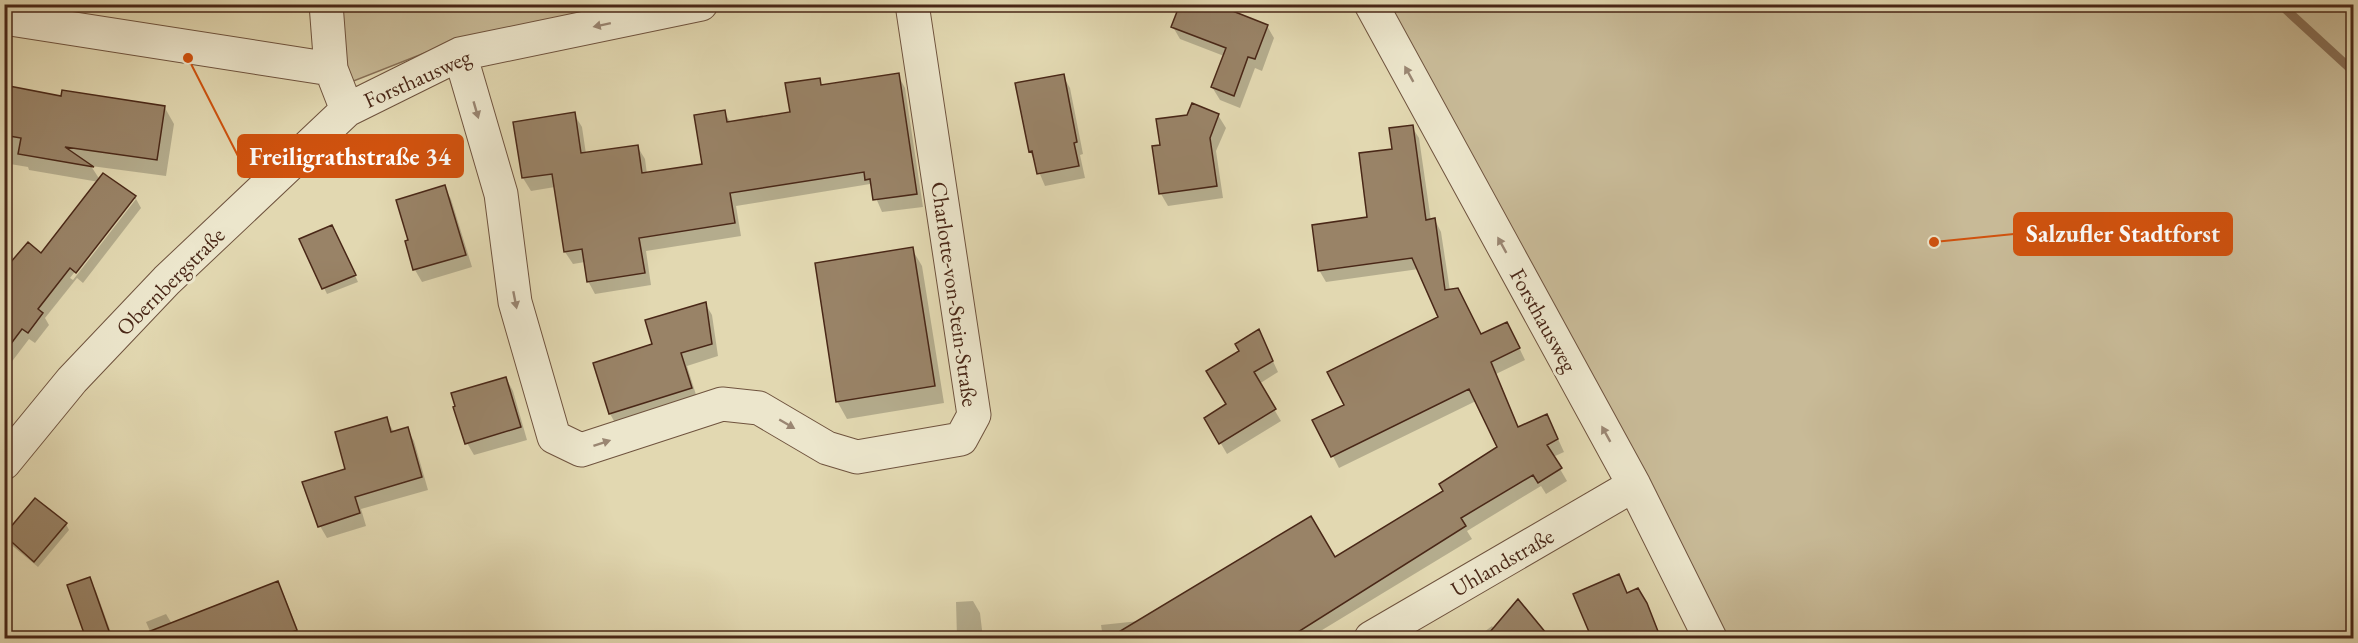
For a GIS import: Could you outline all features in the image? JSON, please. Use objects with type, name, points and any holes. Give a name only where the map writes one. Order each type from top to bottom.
[{"type":"street","points":[[326,4],[331,69],[347,110]]},
{"type":"street","name":"Forsthausweg","points":[[347,110],[460,54],[701,4]]},
{"type":"street","name":"Charlotte-von-Stein-Straße","points":[[460,54],[501,194],[515,302],[554,437],[581,450],[722,404],[759,408],[828,448],[857,457],[961,439],[975,415],[912,4]]},
{"type":"street","name":"Forsthausweg","points":[[1371,4],[1634,485],[1710,639]]},
{"type":"street","points":[[4,18],[331,69]]},
{"type":"street","name":"Obernbergstraße","points":[[4,463],[72,380],[167,280],[347,110]]},
{"type":"street","name":"Uhlandstraße","points":[[1371,639],[1634,485]]},
{"type":"shaded area","points":[[339,5],[624,5],[450,43],[346,84]]},
{"type":"shaded area","points":[[1383,5],[2353,5],[2353,638],[1725,638]]},
{"type":"building","points":[[1180,4],[1215,4],[1268,25],[1255,59],[1248,57],[1234,96],[1211,87],[1226,48],[1171,27]]},
{"type":"building","points":[[899,73],[917,194],[873,200],[870,179],[865,180],[864,172],[730,193],[735,223],[639,238],[645,273],[587,282],[582,249],[564,252],[552,174],[522,178],[513,122],[575,112],[581,153],[638,145],[642,173],[702,164],[694,115],[725,110],[727,122],[790,112],[785,83],[820,78],[821,85]]},
{"type":"building","points":[[1064,74],[1077,142],[1074,143],[1079,166],[1037,174],[1032,151],[1029,152],[1015,83]]},
{"type":"building","points":[[4,85],[61,96],[62,90],[165,106],[157,160],[65,147],[94,167],[18,154],[21,138],[4,135]]},
{"type":"building","points":[[1192,103],[1219,114],[1210,138],[1217,186],[1159,194],[1152,146],[1160,145],[1156,119],[1187,115]]},
{"type":"building","points":[[1413,125],[1426,220],[1435,218],[1445,290],[1458,288],[1481,334],[1507,322],[1520,348],[1491,362],[1518,427],[1547,414],[1558,439],[1547,445],[1562,468],[1538,483],[1533,475],[1461,518],[1466,526],[1287,639],[1107,639],[1311,516],[1335,557],[1443,491],[1439,484],[1497,447],[1469,389],[1331,457],[1312,420],[1344,405],[1327,372],[1438,317],[1412,258],[1318,271],[1312,225],[1367,217],[1359,153],[1392,149],[1389,128]]},
{"type":"building","points":[[103,173],[136,196],[76,273],[70,268],[38,309],[43,313],[28,333],[22,329],[4,353],[4,270],[28,242],[41,253]]},
{"type":"building","points":[[445,185],[466,255],[413,270],[405,241],[408,240],[396,200]]},
{"type":"building","points":[[332,225],[356,275],[322,289],[299,239]]},
{"type":"building","points":[[913,247],[935,386],[836,402],[815,263]]},
{"type":"building","points":[[706,302],[712,344],[681,353],[692,388],[609,414],[593,363],[652,344],[645,320]]},
{"type":"building","points":[[1259,329],[1273,361],[1254,372],[1276,409],[1219,444],[1204,418],[1226,404],[1206,371],[1239,351],[1235,344]]},
{"type":"building","points":[[506,377],[521,427],[465,444],[451,393]]},
{"type":"building","points":[[387,417],[391,432],[408,427],[422,477],[355,497],[360,513],[318,527],[302,482],[345,469],[335,432]]},
{"type":"building","points":[[35,498],[67,523],[34,562],[4,535]]},
{"type":"building","points":[[1619,574],[1627,593],[1638,588],[1647,603],[1661,639],[1592,639],[1573,594]]},
{"type":"building","points":[[90,577],[109,631],[86,639],[67,585]]},
{"type":"building","points":[[278,581],[297,630],[275,639],[135,639],[135,637]]},
{"type":"building","points":[[1518,599],[1551,639],[1484,639]]},
{"type":"waterway","points":[[2280,4],[2354,72]]},
{"type":"place","name":"Freiligrathstraße 34","points":[[188,58]]},
{"type":"place","name":"Salzufler Stadtforst","points":[[1934,242]]}]
